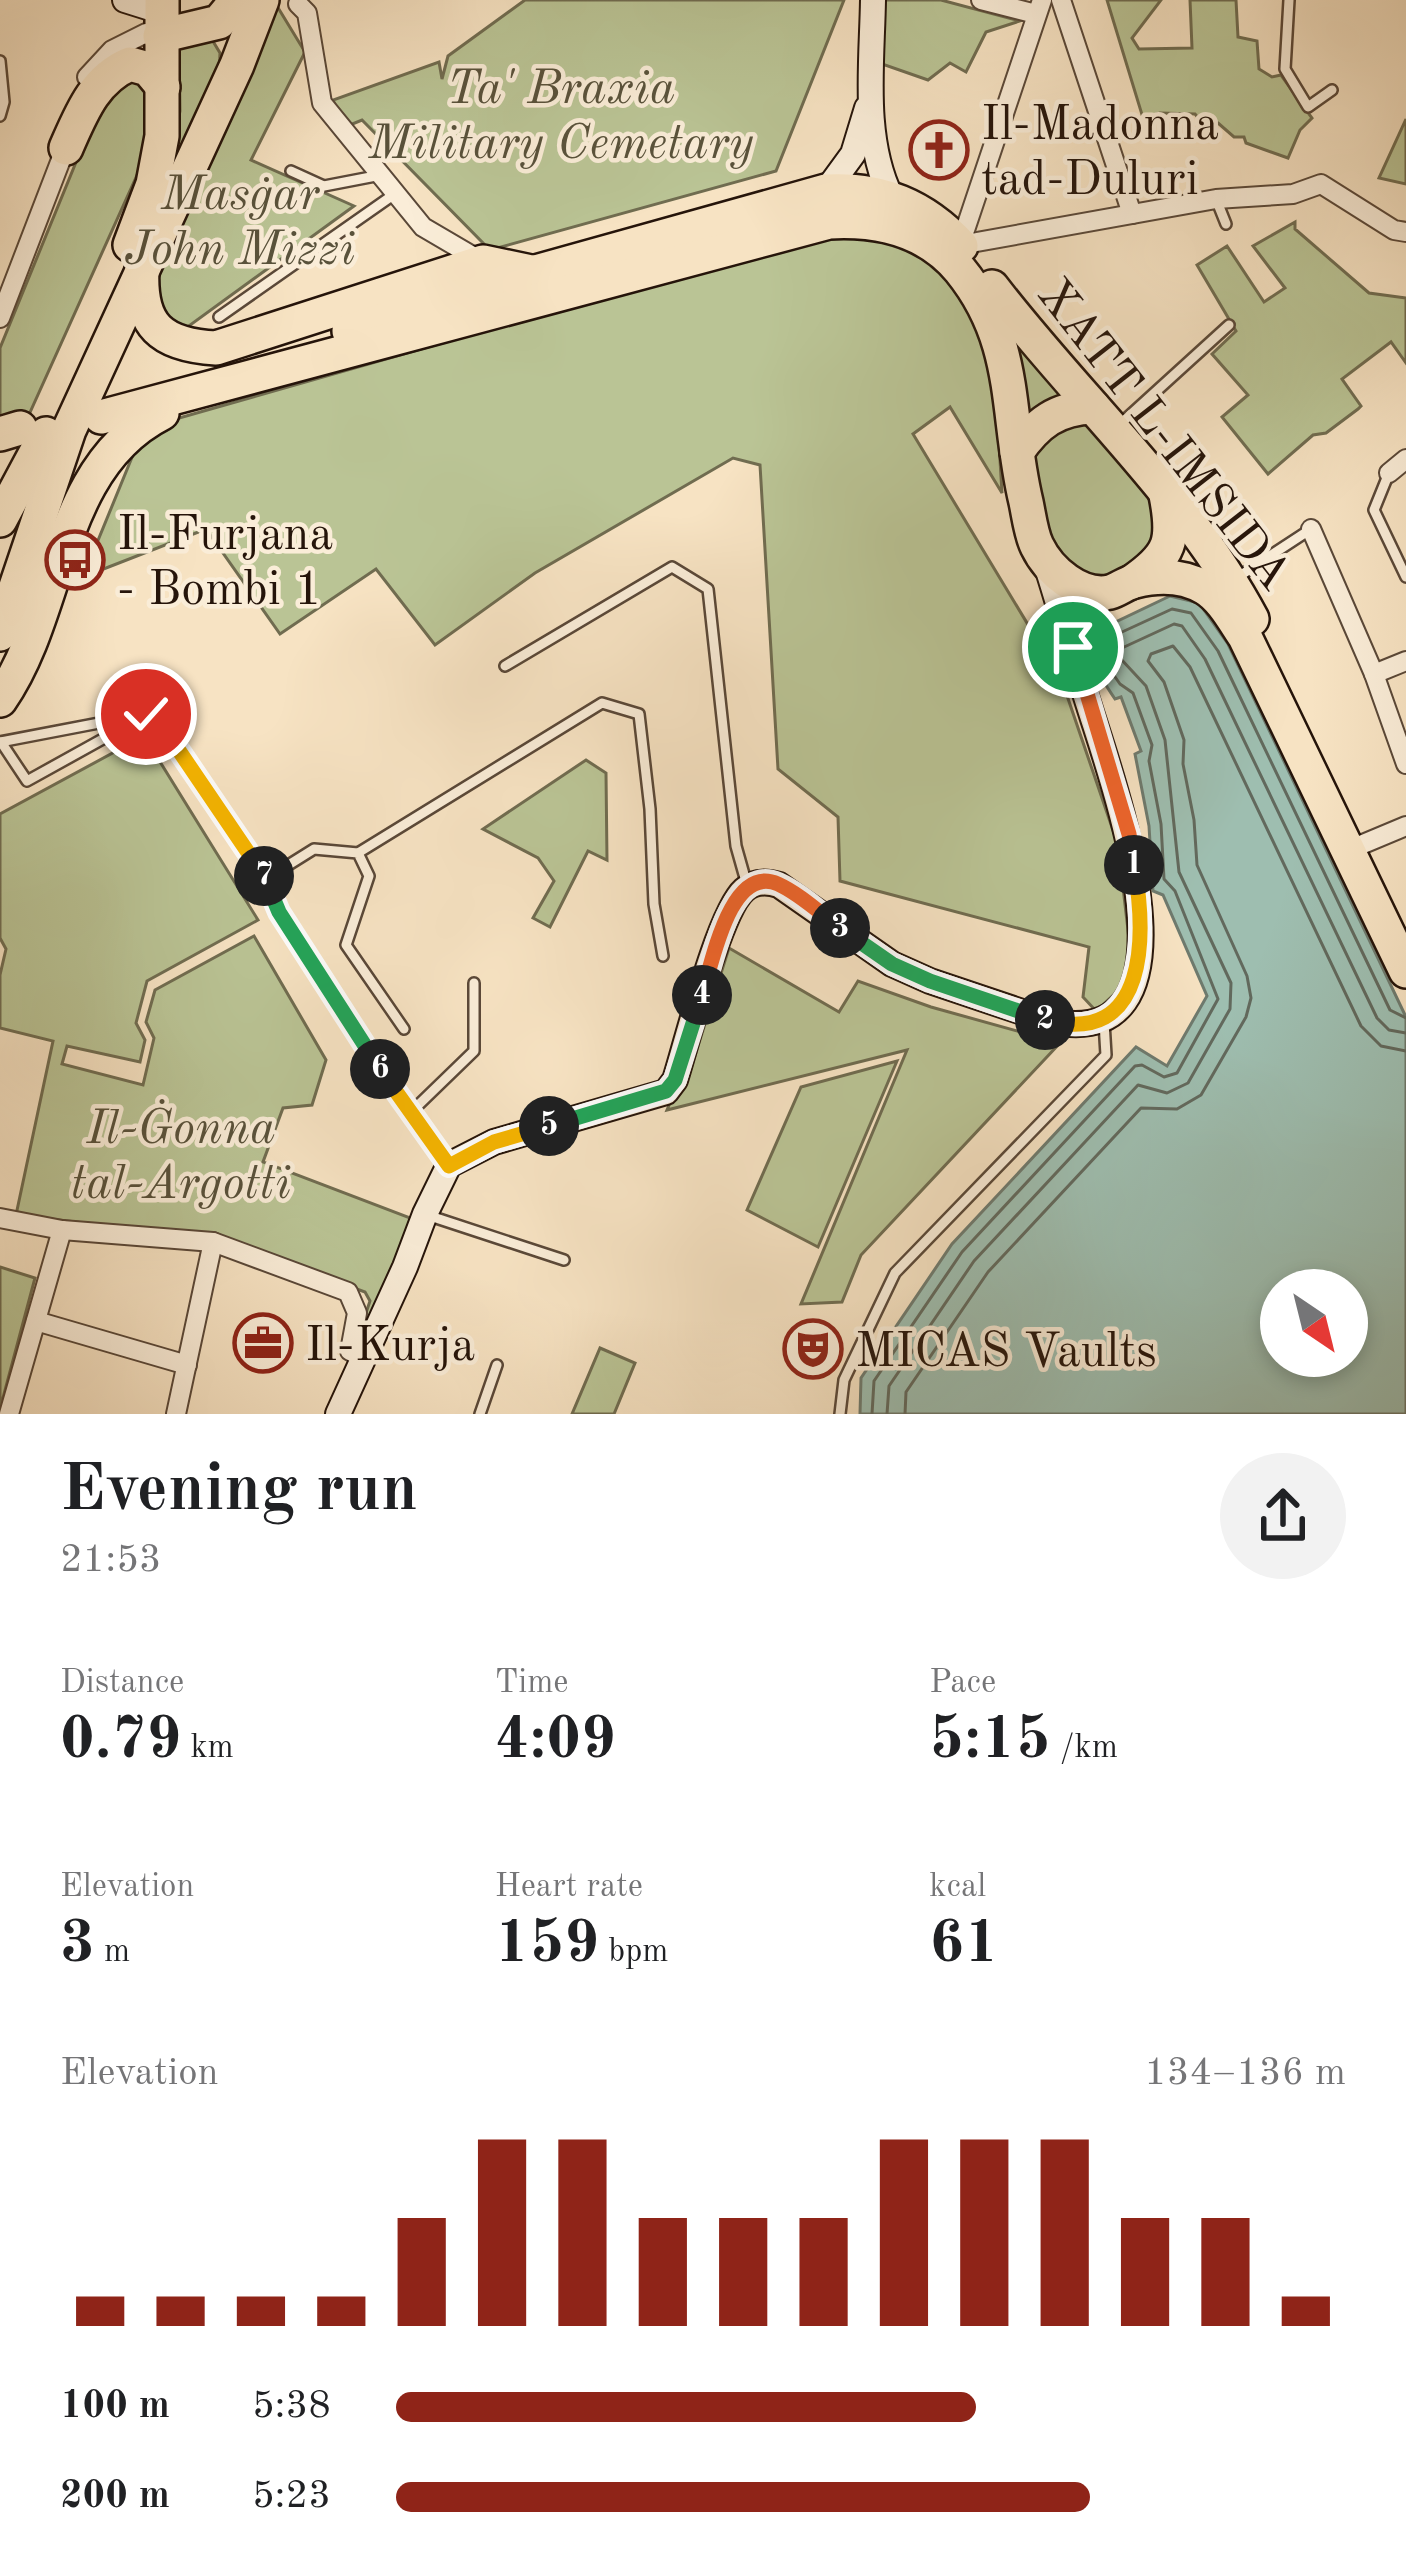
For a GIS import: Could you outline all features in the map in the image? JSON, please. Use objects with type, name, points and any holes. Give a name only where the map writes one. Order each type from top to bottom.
[{"type":"highway","points":[[0,520],[24,446],[153,184],[162,136],[171,13],[219,22],[235,0]]},
{"type":"highway","points":[[0,542],[24,446],[142,266],[237,65],[262,0]]},
{"type":"highway","points":[[66,148],[87,100],[113,71],[130,64],[148,69],[163,87]]},
{"type":"highway","name":"XATT L-IMSIDA","points":[[837,201],[891,197],[913,206],[960,244],[1165,494],[1232,581],[1406,923]]},
{"type":"highway","points":[[300,367],[104,411],[532,273],[837,201]]},
{"type":"highway","points":[[0,700],[20,668],[80,505],[118,442],[136,426],[162,412],[300,367],[837,201]]},
{"type":"highway","name":"XATT L-IMSIDA","points":[[837,201],[941,247],[982,298],[1004,351],[1036,546],[1065,581],[1082,589],[1120,587],[1170,575],[1207,588],[1228,610],[1406,971]]},
{"type":"highway","points":[[142,266],[140,297],[155,328],[181,346],[216,348],[483,262],[532,273]]},
{"type":"highway","points":[[1017,452],[1047,419],[1066,408],[1103,419]]},
{"type":"highway","points":[[0,581],[24,446]]},
{"type":"highway","points":[[0,634],[24,446]]},
{"type":"highway","points":[[20,668],[24,446]]},
{"type":"highway","points":[[1120,587],[1156,565],[1168,547],[1172,528],[1165,494]]},
{"type":"street","points":[[125,0],[171,13]]},
{"type":"street","points":[[873,0],[871,94],[880,173],[891,197]]},
{"type":"street","points":[[981,0],[1039,7],[960,244],[1216,199],[1293,194],[1321,184],[1394,230],[1406,232]]},
{"type":"street","points":[[1061,0],[1132,214]]},
{"type":"street","points":[[295,2],[307,13],[322,103],[423,226],[483,262]]},
{"type":"street","points":[[0,319],[66,148],[87,77],[112,50],[146,33],[171,13]]},
{"type":"street","points":[[837,201],[871,94]]},
{"type":"street","points":[[1389,473],[1406,459]]},
{"type":"street","points":[[1311,530],[1374,674],[1406,764]]},
{"type":"street","points":[[338,1414],[449,1166],[494,1142],[666,1091],[675,1080],[729,912],[747,886],[765,881],[779,885],[892,964],[930,981],[1069,1025],[1104,1016],[1124,1002],[1133,987],[1140,953],[1141,904],[1129,834],[1044,556]]},
{"type":"street","points":[[1073,647],[1081,622],[1120,587]]},
{"type":"street","points":[[1374,674],[1406,661]]},
{"type":"street","points":[[1364,844],[1406,826]]},
{"type":"street","points":[[0,1218],[62,1230],[213,1242],[348,1292],[357,1313],[350,1352],[364,1358]]},
{"type":"street","points":[[9,1414],[62,1230]]},
{"type":"street","points":[[182,1412],[213,1242]]},
{"type":"street","points":[[35,1321],[187,1365]]},
{"type":"lane","points":[[1289,0],[1285,69],[1308,107],[1331,90]]},
{"type":"lane","points":[[0,62],[4,103],[0,116]]},
{"type":"lane","points":[[291,172],[324,186],[381,175]]},
{"type":"lane","points":[[219,317],[396,194]]},
{"type":"lane","points":[[1216,199],[1226,224]]},
{"type":"lane","points":[[1103,419],[1229,325]]},
{"type":"lane","points":[[1389,473],[1374,510],[1406,577]]},
{"type":"lane","points":[[1232,581],[1311,530]]},
{"type":"lane","points":[[506,666],[672,567],[707,589],[736,846],[747,886]]},
{"type":"lane","points":[[266,879],[314,849],[358,854],[602,703],[640,714],[654,904],[663,956]]},
{"type":"lane","points":[[146,714],[27,781],[0,742],[146,714]]},
{"type":"lane","points":[[146,714],[165,730],[266,879],[279,912],[409,1114],[449,1166]]},
{"type":"lane","points":[[358,854],[369,876],[346,945],[404,1028]]},
{"type":"lane","points":[[409,1114],[474,1051],[474,983]]},
{"type":"lane","points":[[840,1414],[844,1381],[895,1273],[1106,1055],[1104,1016]]},
{"type":"lane","points":[[424,1214],[564,1260]]},
{"type":"lane","points":[[480,1414],[497,1365]]},
{"type":"green space","name":"Ta' Braxia Military Cemetary","points":[[525,0],[844,0],[776,171],[490,250],[362,120],[345,127],[333,100],[439,62],[442,79],[448,56]]},
{"type":"green space","points":[[885,0],[941,0],[1020,21],[986,32],[966,72],[950,63],[928,80],[882,64]]},
{"type":"green space","points":[[1107,0],[1161,0],[1132,38],[1139,49],[1192,48],[1190,0],[1236,0],[1238,37],[1257,41],[1259,69],[1272,77],[1281,75],[1312,118],[1300,130],[1288,158],[1246,143],[1244,137],[1234,137],[1218,123],[1200,120],[1195,114],[1160,113],[1143,118]]},
{"type":"green space","name":"Masġar John Mizzi","points":[[277,6],[305,52],[251,160],[354,206],[182,331],[156,314],[145,281]]},
{"type":"green space","points":[[211,38],[220,53],[219,75],[159,210],[180,111],[179,42]]},
{"type":"green space","points":[[124,76],[147,83],[147,153],[27,419],[0,426],[0,348],[99,106]]},
{"type":"green space","points":[[1406,119],[1406,184],[1379,178]]},
{"type":"green space","points":[[1295,222],[1295,229],[1369,293],[1406,298],[1406,363],[1391,342],[1342,379],[1361,406],[1326,433],[1313,435],[1268,474],[1222,417],[1248,395],[1212,354],[1236,331],[1197,265],[1227,246],[1264,302],[1285,288],[1253,246]]},
{"type":"green space","points":[[839,230],[943,256],[972,303],[995,378],[1002,493],[950,407],[913,434],[1062,681],[1118,845],[1132,964],[1122,987],[1096,1011],[1083,997],[1089,947],[840,881],[838,817],[778,769],[760,465],[733,458],[535,573],[435,645],[376,569],[280,634],[206,529],[83,577],[144,428]]},
{"type":"green space","points":[[1028,343],[1162,508],[1160,544],[1116,578],[1086,578],[1046,541],[1015,350]]},
{"type":"green space","name":"Il-Ġonna tal-Argotti","points":[[144,736],[258,920],[147,981],[136,1023],[145,1040],[140,1062],[67,1046],[62,1064],[143,1085],[154,1038],[146,1022],[155,990],[254,936],[326,1060],[312,1105],[283,1108],[263,1162],[413,1219],[366,1331],[361,1328],[370,1301],[365,1292],[222,1239],[16,1215],[53,1041],[0,1028],[0,975],[6,949],[0,938],[0,814]]},
{"type":"green space","points":[[586,760],[606,773],[607,860],[588,851],[550,927],[533,918],[554,881],[538,858],[483,829]]},
{"type":"green space","points":[[729,948],[839,1012],[858,981],[1060,1043],[861,1255],[842,1302],[801,1304],[907,1050],[667,1110],[674,1093],[687,1081]]},
{"type":"green space","points":[[897,1061],[818,1247],[747,1210],[801,1087]]},
{"type":"green space","points":[[0,1267],[35,1278],[0,1409]]},
{"type":"green space","points":[[600,1348],[635,1363],[614,1414],[572,1414]]},
{"type":"water","points":[[1170,596],[1199,603],[1228,644],[1406,1017],[1406,1414],[860,1414],[861,1378],[952,1244],[1136,1047],[1167,1066],[1207,996],[1163,895],[1153,891],[1149,826],[1135,754],[1141,751],[1121,697],[1115,699],[1095,666],[1094,639],[1099,630]]},
{"type":"place","name":"Il-Madonna tad-Duluri","points":[[939,150]]},
{"type":"place","name":"Il-Furjana - Bombi 1","points":[[75,560]]},
{"type":"place","name":"Il-Kurja","points":[[263,1343]]},
{"type":"place","name":"MICAS Vaults","points":[[813,1349]]},
{"type":"route","points":[[146,714],[165,730],[266,879],[279,912],[409,1114],[449,1166],[494,1142],[666,1091],[675,1080],[729,912],[747,886],[765,881],[779,885],[892,964],[930,981],[1069,1025],[1088,1023],[1124,1002],[1133,987],[1140,953],[1141,904],[1129,834],[1073,647]]}]
